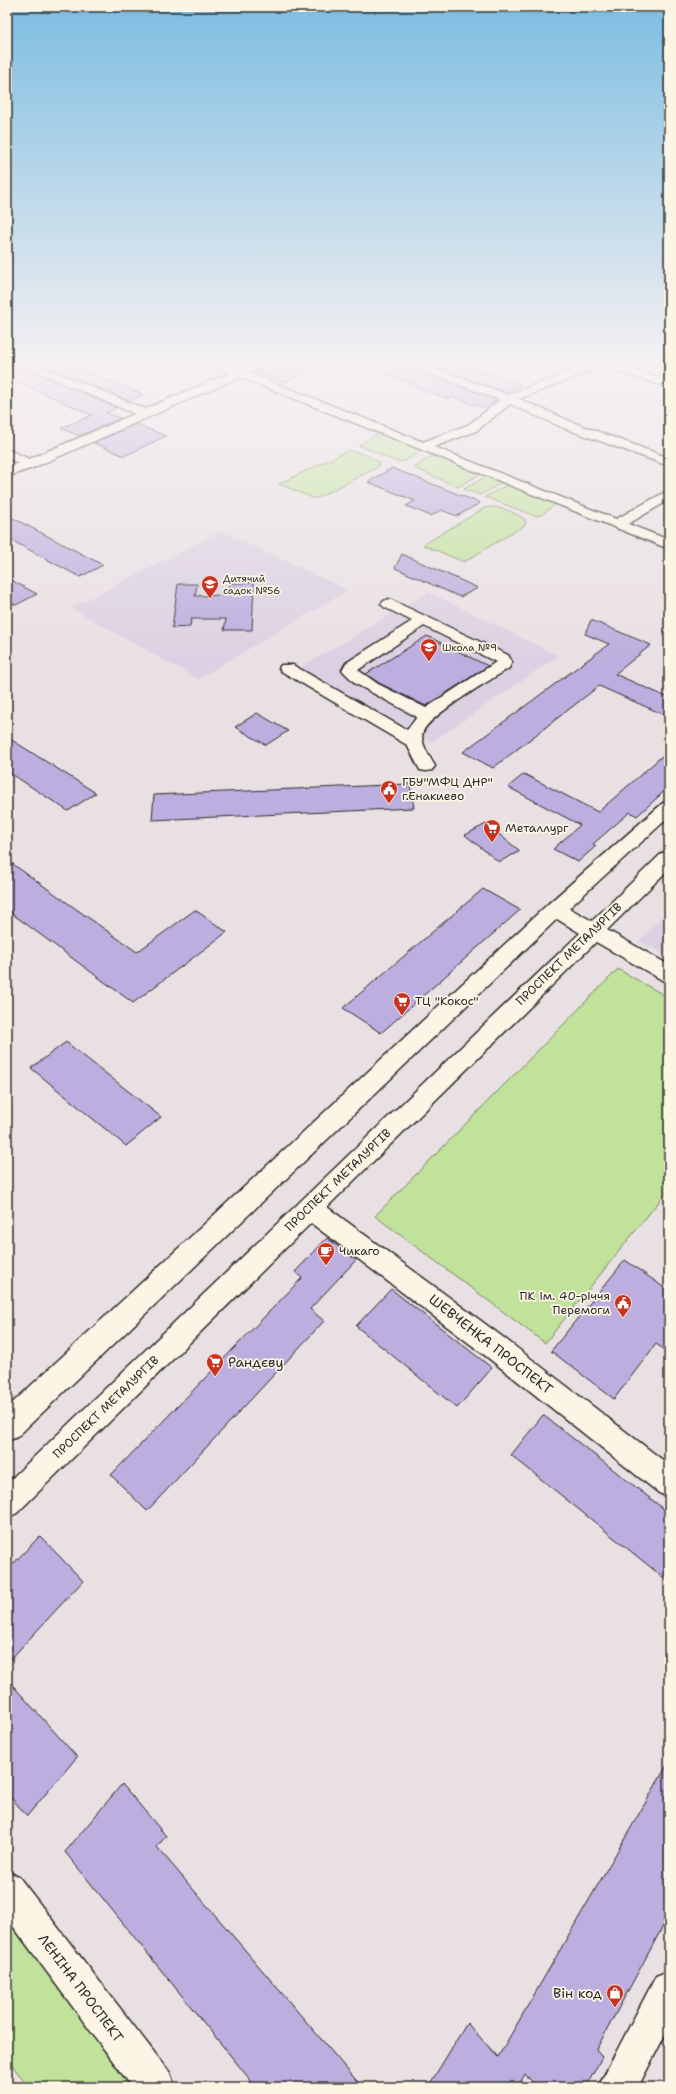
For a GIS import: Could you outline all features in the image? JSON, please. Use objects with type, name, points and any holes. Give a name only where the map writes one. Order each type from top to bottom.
[{"type":"street","points":[[25,462],[30,464]]},
{"type":"street","points":[[7,473],[35,462]]},
{"type":"street","points":[[463,462],[669,544]]},
{"type":"street","points":[[618,524],[669,494]]},
{"type":"street","points":[[389,604],[502,658],[504,662],[503,665],[427,715],[414,732],[414,742],[426,766]]},
{"type":"street","points":[[423,620],[352,666],[350,670],[353,675],[370,686],[427,715]]},
{"type":"street","points":[[287,668],[414,742]]},
{"type":"street","points":[[7,1427],[555,909],[669,806]]},
{"type":"street","name":"ПРОСПЕКТ МЕТАЛУРГІВ","points":[[7,1503],[669,858]]},
{"type":"street","points":[[555,909],[592,932],[669,975]]},
{"type":"street","name":"ШЕВЧЕНКА ПРОСПЕКТ","points":[[310,1208],[531,1375],[669,1484]]},
{"type":"street","name":"ЛЕНІНА ПРОСПЕКТ","points":[[7,1889],[156,2087]]},
{"type":"street","points":[[617,2087],[669,1989]]},
{"type":"shaded area","name":"Дитячий садок №56","points":[[221,531],[348,590],[198,679],[71,608]]},
{"type":"shaded area","name":"Школа №9","points":[[429,592],[558,656],[432,742],[299,668]]},
{"type":"shaded area","points":[[669,910],[669,957],[639,941]]},
{"type":"green space","points":[[325,462],[377,462],[379,463],[378,467],[315,499],[279,484]]},
{"type":"green space","points":[[423,462],[453,462],[482,473],[458,487],[414,468]]},
{"type":"green space","points":[[487,476],[503,482],[480,495],[464,489]]},
{"type":"green space","points":[[509,484],[556,503],[541,515],[535,516],[485,497]]},
{"type":"green space","points":[[484,508],[499,508],[514,513],[526,521],[525,525],[464,562],[423,545]]},
{"type":"green space","points":[[618,969],[669,998],[669,1189],[545,1343],[375,1216]]},
{"type":"green space","points":[[7,1912],[138,2087],[28,2087],[7,2058]]},
{"type":"building","points":[[392,468],[480,503],[457,516],[441,510],[431,516],[406,506],[415,501],[368,482]]},
{"type":"building","points":[[7,515],[103,565],[80,577],[7,538]]},
{"type":"building","points":[[402,554],[478,588],[460,597],[395,568]]},
{"type":"building","points":[[7,578],[37,594],[16,605],[7,600]]},
{"type":"building","points":[[230,583],[254,583],[252,630],[224,630],[226,619],[191,619],[190,627],[172,628],[178,584],[197,584],[195,596],[229,595]]},
{"type":"building","points":[[591,620],[651,645],[615,674],[669,698],[669,717],[599,686],[493,768],[463,752],[609,644],[585,634]]},
{"type":"building","points":[[427,636],[488,666],[426,706],[379,683],[366,674]]},
{"type":"building","points":[[257,713],[288,731],[266,745],[235,727]]},
{"type":"building","points":[[7,737],[96,793],[68,811],[7,771]]},
{"type":"building","points":[[669,750],[669,787],[637,816],[630,812],[593,844],[596,846],[578,862],[553,849],[580,825],[508,787],[524,774],[598,812]]},
{"type":"building","points":[[410,784],[414,808],[152,820],[154,795]]},
{"type":"building","name":"Металлург","points":[[486,824],[520,851],[499,862],[465,835]]},
{"type":"building","points":[[7,860],[137,952],[195,910],[227,932],[133,1003],[7,910]]},
{"type":"building","points":[[483,889],[520,910],[381,1033],[343,1008]]},
{"type":"building","points":[[66,1042],[161,1117],[126,1146],[31,1068]]},
{"type":"building","points":[[327,1238],[356,1260],[310,1309],[324,1321],[147,1511],[111,1475],[302,1278],[295,1272]]},
{"type":"building","name":"ПК ім. 40-річчя Перемоги","points":[[625,1260],[669,1291],[669,1354],[656,1344],[614,1399],[551,1351]]},
{"type":"building","points":[[391,1289],[492,1368],[457,1408],[356,1326]]},
{"type":"building","points":[[543,1415],[669,1513],[669,1582],[511,1455]]},
{"type":"building","points":[[40,1536],[83,1581],[7,1663],[7,1570]]},
{"type":"building","points":[[7,1679],[77,1757],[27,1816],[7,1793]]},
{"type":"building","points":[[669,1762],[669,1915],[596,2050],[602,2057],[586,2087],[537,2087],[525,2074],[518,2087],[428,2087],[467,2023],[498,2057]]},
{"type":"building","points":[[122,1784],[166,1836],[157,1847],[362,2087],[256,2087],[65,1852]]},
{"type":"place","name":"Дитячий садок №56","points":[[210,599]]},
{"type":"place","name":"Школа №9","points":[[429,662]]},
{"type":"place","name":"ГБУ\"МФЦ ДНР\" г.Енакиево","points":[[389,804]]},
{"type":"place","name":"Металлург","points":[[492,843]]},
{"type":"place","name":"ТЦ \"Кокос\"","points":[[402,1016]]},
{"type":"place","name":"Чикаго","points":[[326,1266]]},
{"type":"place","name":"ПК ім. 40-річчя Перемоги","points":[[623,1318]]},
{"type":"place","name":"Рандєву","points":[[215,1377]]},
{"type":"place","name":"Він код","points":[[615,2008]]}]
